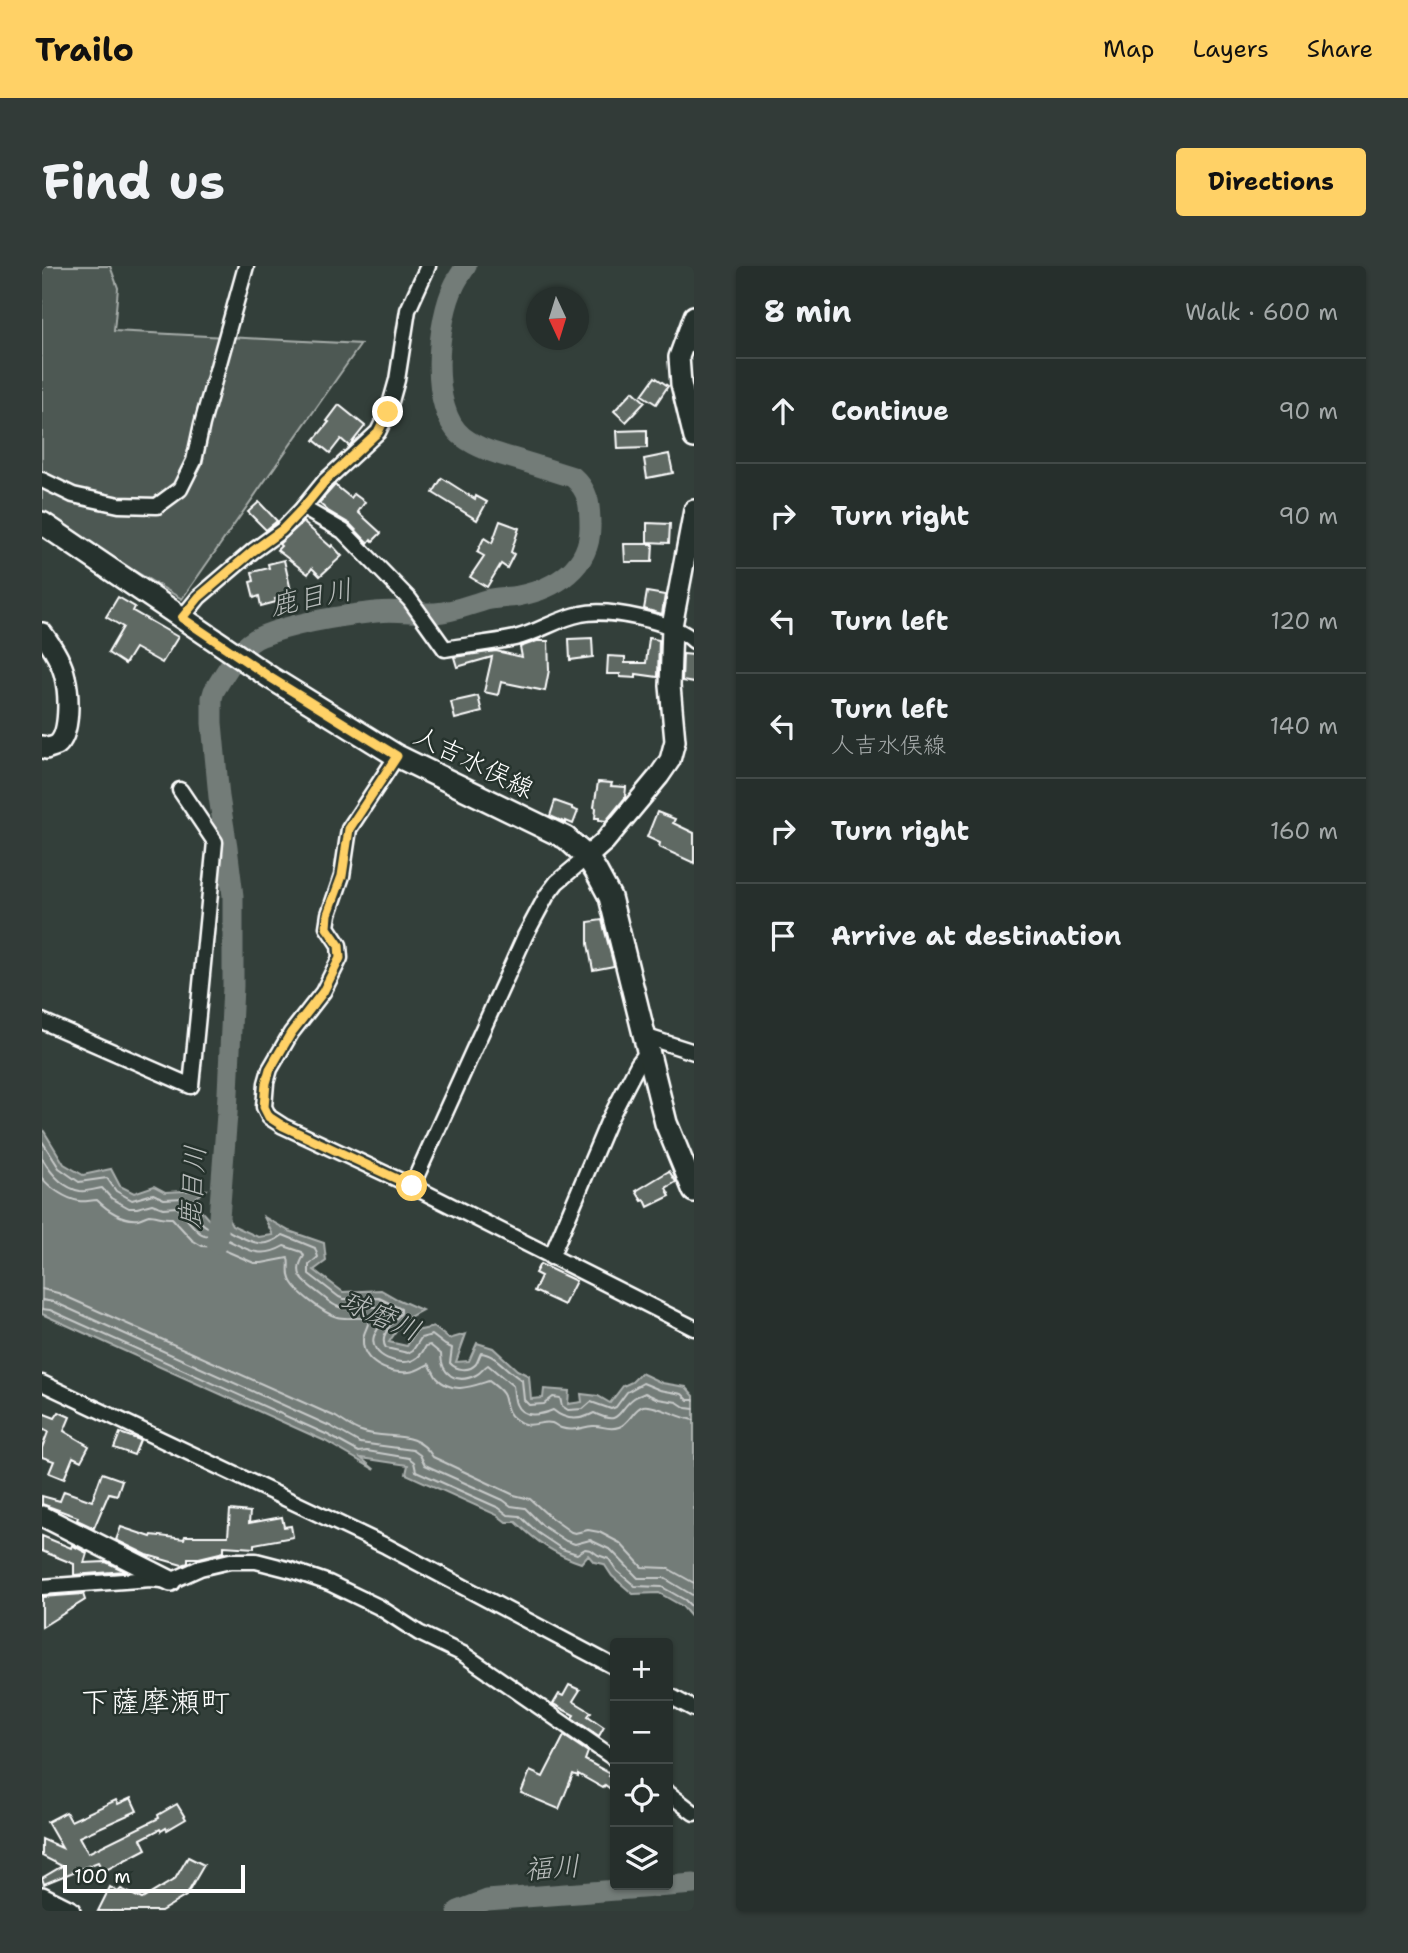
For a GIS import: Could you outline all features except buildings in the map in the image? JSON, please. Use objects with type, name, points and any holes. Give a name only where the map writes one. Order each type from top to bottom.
[{"type":"main road","name":"人吉水俣線","points":[[42,523],[271,678],[397,756],[566,838],[587,858],[610,897],[666,1123],[694,1191]]},
{"type":"street","points":[[42,480],[73,495],[119,505],[157,506],[180,489],[194,461],[246,266]]},
{"type":"street","points":[[182,618],[199,597],[282,530],[325,481],[378,432],[388,412],[397,380],[408,310],[428,266]]},
{"type":"street","points":[[694,316],[679,357],[681,384],[694,438]]},
{"type":"street","points":[[303,508],[343,531],[410,600],[445,649],[535,633],[583,613],[648,619],[672,626],[694,641]]},
{"type":"street","points":[[412,1186],[520,947],[547,895],[557,882],[605,841],[670,760],[675,741],[670,673],[672,626],[694,510]]},
{"type":"street","points":[[42,633],[65,676],[67,731],[56,746],[46,749],[42,747]]},
{"type":"street","points":[[397,756],[349,829],[342,876],[328,914],[327,928],[339,945],[340,958],[323,992],[291,1033],[270,1069],[264,1107],[269,1117],[694,1328]]},
{"type":"street","points":[[42,1021],[191,1086],[215,842],[180,790]]},
{"type":"street","points":[[551,1256],[608,1122],[646,1043],[694,1052]]},
{"type":"street","points":[[42,1383],[386,1546],[610,1664]]},
{"type":"street","points":[[42,1516],[170,1581]]},
{"type":"street","points":[[42,1587],[151,1579],[170,1581],[200,1568],[230,1561],[256,1561],[291,1570],[329,1583],[379,1607],[419,1633],[463,1654],[610,1756]]},
{"type":"street","points":[[673,1698],[694,1709]]},
{"type":"street","points":[[673,1797],[694,1813]]},
{"type":"street","points":[[42,1897],[70,1911]]},
{"type":"shaded area","points":[[42,266],[110,266],[118,288],[114,331],[361,344],[182,599],[42,516]]},
{"type":"water","name":"球磨川","points":[[42,1128],[64,1164],[83,1175],[111,1169],[120,1186],[134,1193],[154,1186],[165,1192],[206,1190],[192,1201],[210,1221],[226,1214],[232,1225],[258,1237],[273,1235],[264,1217],[289,1231],[324,1243],[326,1261],[314,1270],[343,1292],[381,1290],[422,1310],[404,1320],[389,1342],[407,1346],[416,1331],[434,1327],[449,1339],[466,1334],[456,1362],[469,1361],[477,1343],[493,1348],[517,1370],[529,1376],[531,1399],[543,1398],[544,1389],[569,1391],[568,1404],[582,1402],[581,1394],[598,1396],[610,1403],[623,1386],[641,1373],[662,1383],[686,1387],[694,1396],[694,1620],[682,1606],[659,1593],[633,1594],[612,1576],[604,1564],[594,1562],[588,1555],[581,1563],[562,1556],[516,1522],[506,1522],[497,1515],[406,1474],[408,1465],[361,1458],[375,1470],[325,1441],[42,1314]]},
{"type":"waterway","name":"鹿目川","points":[[217,1243],[233,986],[233,896],[212,723],[214,691],[240,652],[262,636],[304,623],[333,618],[383,611],[442,612],[490,599],[532,593],[568,574],[584,553],[589,540],[588,499],[573,477],[484,449],[470,442],[452,424],[444,407],[440,386],[440,341],[449,300],[466,266]]},
{"type":"waterway","name":"福川","points":[[458,1911],[487,1900],[694,1884]]},
{"type":"district","name":"下薩摩瀬町","points":[[155,1702]]},
{"type":"route","points":[[388,412],[378,432],[325,481],[282,530],[199,597],[182,618],[271,678],[397,756],[349,829],[342,876],[328,914],[327,928],[339,945],[340,958],[323,992],[291,1033],[270,1069],[264,1107],[269,1117],[283,1126],[412,1186]]}]
